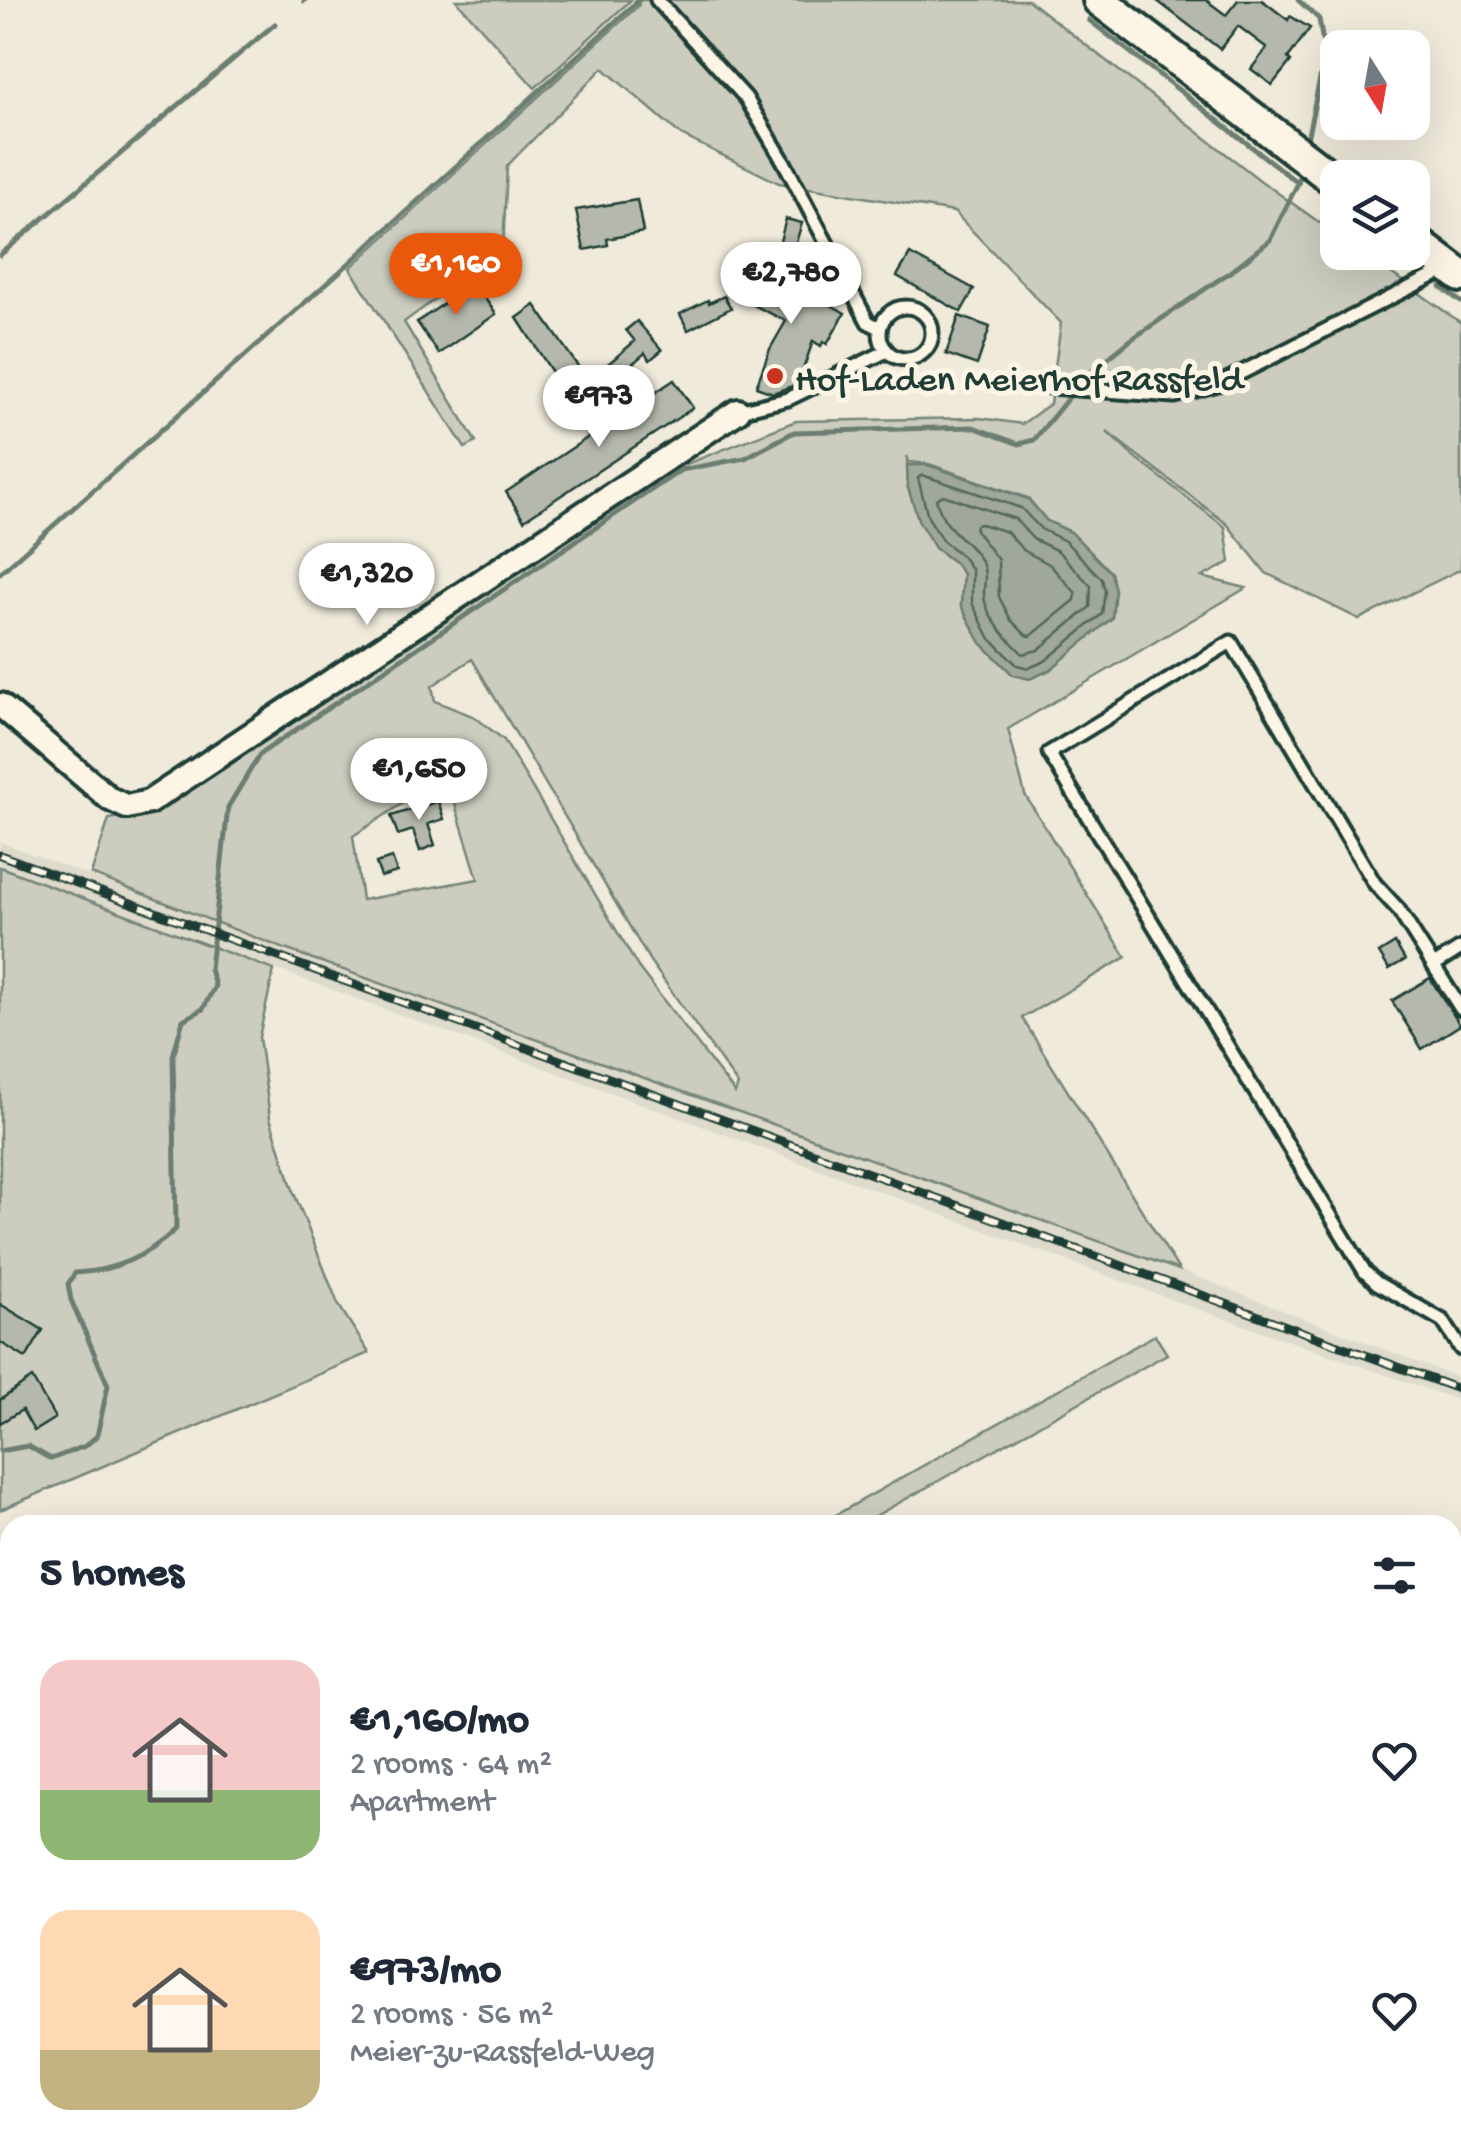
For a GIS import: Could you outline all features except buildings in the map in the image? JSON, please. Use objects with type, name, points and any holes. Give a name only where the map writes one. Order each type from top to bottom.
[{"type":"main road","points":[[1099,0],[1320,169]]},
{"type":"main road","points":[[1430,250],[1458,268]]},
{"type":"street","points":[[0,705],[110,799],[128,807],[149,802],[738,410]]},
{"type":"lane","points":[[657,0],[746,98],[868,322],[880,328]]},
{"type":"lane","points":[[1050,387],[1175,396],[1222,383],[1458,268]]},
{"type":"lane","points":[[900,307],[917,309],[930,321],[932,338],[924,353],[912,359],[898,358],[887,351],[880,340],[885,317],[900,307]]},
{"type":"lane","points":[[738,410],[788,399],[887,351]]},
{"type":"lane","points":[[1461,1009],[1398,909],[1375,884],[1231,642],[1049,752],[1365,1272],[1431,1312],[1461,1349]]},
{"type":"lane","points":[[1434,965],[1461,948]]},
{"type":"shaded area","points":[[456,0],[631,0],[535,88]]},
{"type":"shaded area","points":[[636,0],[1028,0],[1320,223],[1320,270],[1387,270],[1461,323],[1461,569],[1359,619],[1266,573],[1227,524],[1107,432],[1225,527],[1230,562],[1202,577],[1246,588],[1008,729],[1025,795],[1126,957],[1022,1018],[1179,1270],[285,949],[91,874],[109,819],[153,811],[681,466],[796,421],[980,418],[1022,424],[1050,404],[1061,323],[954,212],[779,183],[681,135],[603,68],[507,166],[503,250],[404,322],[476,442],[465,448],[350,268],[639,5]],"holes":[[[907,456],[909,462],[929,464],[1028,498],[1047,521],[1071,532],[1111,573],[961,606],[963,574],[935,548],[908,488]],[[472,659],[650,961],[738,1085],[735,1093],[638,967],[504,740],[475,717],[435,701],[432,686]],[[446,775],[478,879],[362,900],[353,836]]]},
{"type":"shaded area","points":[[0,842],[285,949],[1179,1270],[1461,1379],[1461,1401],[1200,1310],[0,867]]},
{"type":"shaded area","points":[[0,867],[274,970],[259,1037],[270,1118],[294,1193],[338,1304],[369,1353],[0,1510]]},
{"type":"shaded area","points":[[1155,1335],[1167,1354],[877,1515],[836,1515]]},
{"type":"water","points":[[907,465],[928,465],[1028,499],[1047,521],[1071,532],[1111,573],[1115,590],[1112,618],[1050,670],[1030,679],[1013,675],[981,643],[961,606],[963,574],[935,548],[919,522],[908,488]]},
{"type":"waterway","points":[[0,573],[639,0]]},
{"type":"waterway","points":[[1298,0],[1319,19],[1325,55],[1306,144]]},
{"type":"waterway","points":[[1089,20],[1298,183]]},
{"type":"waterway","points":[[0,255],[275,24]]},
{"type":"waterway","points":[[0,1451],[28,1446],[51,1459],[85,1446],[97,1436],[108,1385],[71,1300],[68,1284],[75,1273],[117,1266],[141,1255],[176,1229],[173,1056],[183,1020],[203,1009],[215,986],[210,969],[228,807],[260,754],[681,470],[745,458],[794,432],[973,427],[1019,444],[1034,440],[1086,376],[1270,240],[1301,169]]},
{"type":"waterway","points":[[1441,287],[1461,302]]},
{"type":"railway","points":[[0,855],[1461,1390]]},
{"type":"place","name":"Hof-Laden Meierhof Rassfeld","points":[[775,376]]}]
